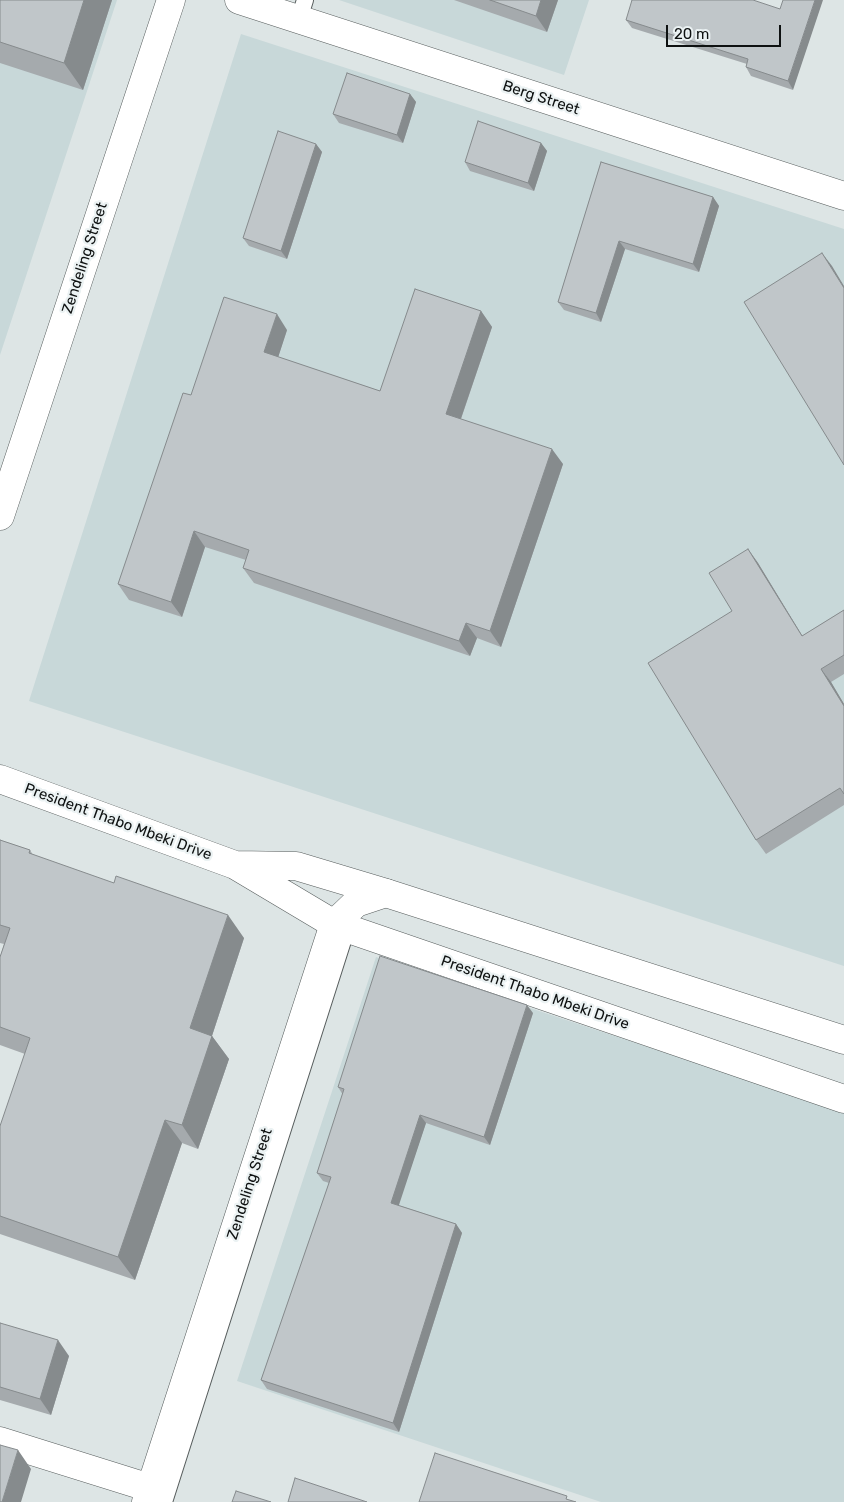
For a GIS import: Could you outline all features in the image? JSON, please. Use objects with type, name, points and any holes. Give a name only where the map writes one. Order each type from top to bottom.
[{"type":"street","name":"Zendeling Street","points":[[0,516],[170,0]]},
{"type":"street","name":"Berg Street","points":[[239,0],[302,10],[844,196]]},
{"type":"street","name":"President Thabo Mbeki Drive","points":[[0,779],[235,865],[341,926],[844,1099]]},
{"type":"street","name":"President Thabo Mbeki Drive","points":[[235,865],[296,866],[386,893],[844,1040]]},
{"type":"street","name":"Zendeling Street","points":[[153,1497],[341,926],[356,903],[386,893]]},
{"type":"street","points":[[0,1441],[153,1497]]},
{"type":"shaded area","points":[[0,0],[117,0],[0,355]]},
{"type":"shaded area","points":[[339,0],[589,0],[564,75]]},
{"type":"shaded area","points":[[241,34],[844,229],[844,966],[29,701]]},
{"type":"shaded area","points":[[376,957],[844,1112],[844,1502],[601,1502],[237,1381]]},
{"type":"building","points":[[0,0],[84,0],[64,63],[0,42]]},
{"type":"building","points":[[490,0],[541,0],[536,16]]},
{"type":"building","points":[[632,0],[753,0],[780,9],[783,0],[815,0],[788,81],[746,67],[748,59],[626,20]]},
{"type":"building","points":[[347,73],[410,94],[397,135],[333,114]]},
{"type":"building","points":[[478,121],[541,143],[528,183],[465,162]]},
{"type":"building","points":[[278,131],[316,144],[281,251],[243,238]]},
{"type":"building","points":[[601,162],[713,197],[693,264],[619,241],[596,313],[558,302]]},
{"type":"building","points":[[822,253],[844,288],[844,465],[744,302]]},
{"type":"building","points":[[415,289],[481,311],[446,414],[552,449],[490,631],[466,623],[459,641],[243,568],[249,550],[194,531],[171,602],[118,584],[183,393],[191,395],[224,297],[277,314],[264,352],[380,391]]},
{"type":"building","points":[[748,549],[802,636],[844,610],[844,655],[821,669],[844,706],[844,794],[840,788],[756,840],[648,663],[732,611],[709,573]]},
{"type":"building","points":[[0,840],[30,850],[29,853],[114,883],[116,876],[228,915],[190,1028],[212,1036],[182,1125],[165,1120],[118,1257],[0,1216],[0,1126],[30,1038],[0,1027],[0,957],[10,928],[0,925]]},
{"type":"building","points":[[380,956],[527,1005],[484,1137],[420,1115],[391,1203],[456,1224],[393,1423],[261,1380],[331,1177],[317,1173],[344,1089],[338,1087]]},
{"type":"building","points":[[0,1323],[58,1340],[40,1399],[0,1387]]},
{"type":"building","points":[[0,1445],[18,1450],[2,1502],[0,1502]]},
{"type":"building","points":[[435,1453],[567,1496],[566,1499],[576,1502],[419,1502]]},
{"type":"building","points":[[295,1478],[367,1502],[288,1502]]},
{"type":"building","points":[[236,1491],[271,1502],[232,1502]]}]
